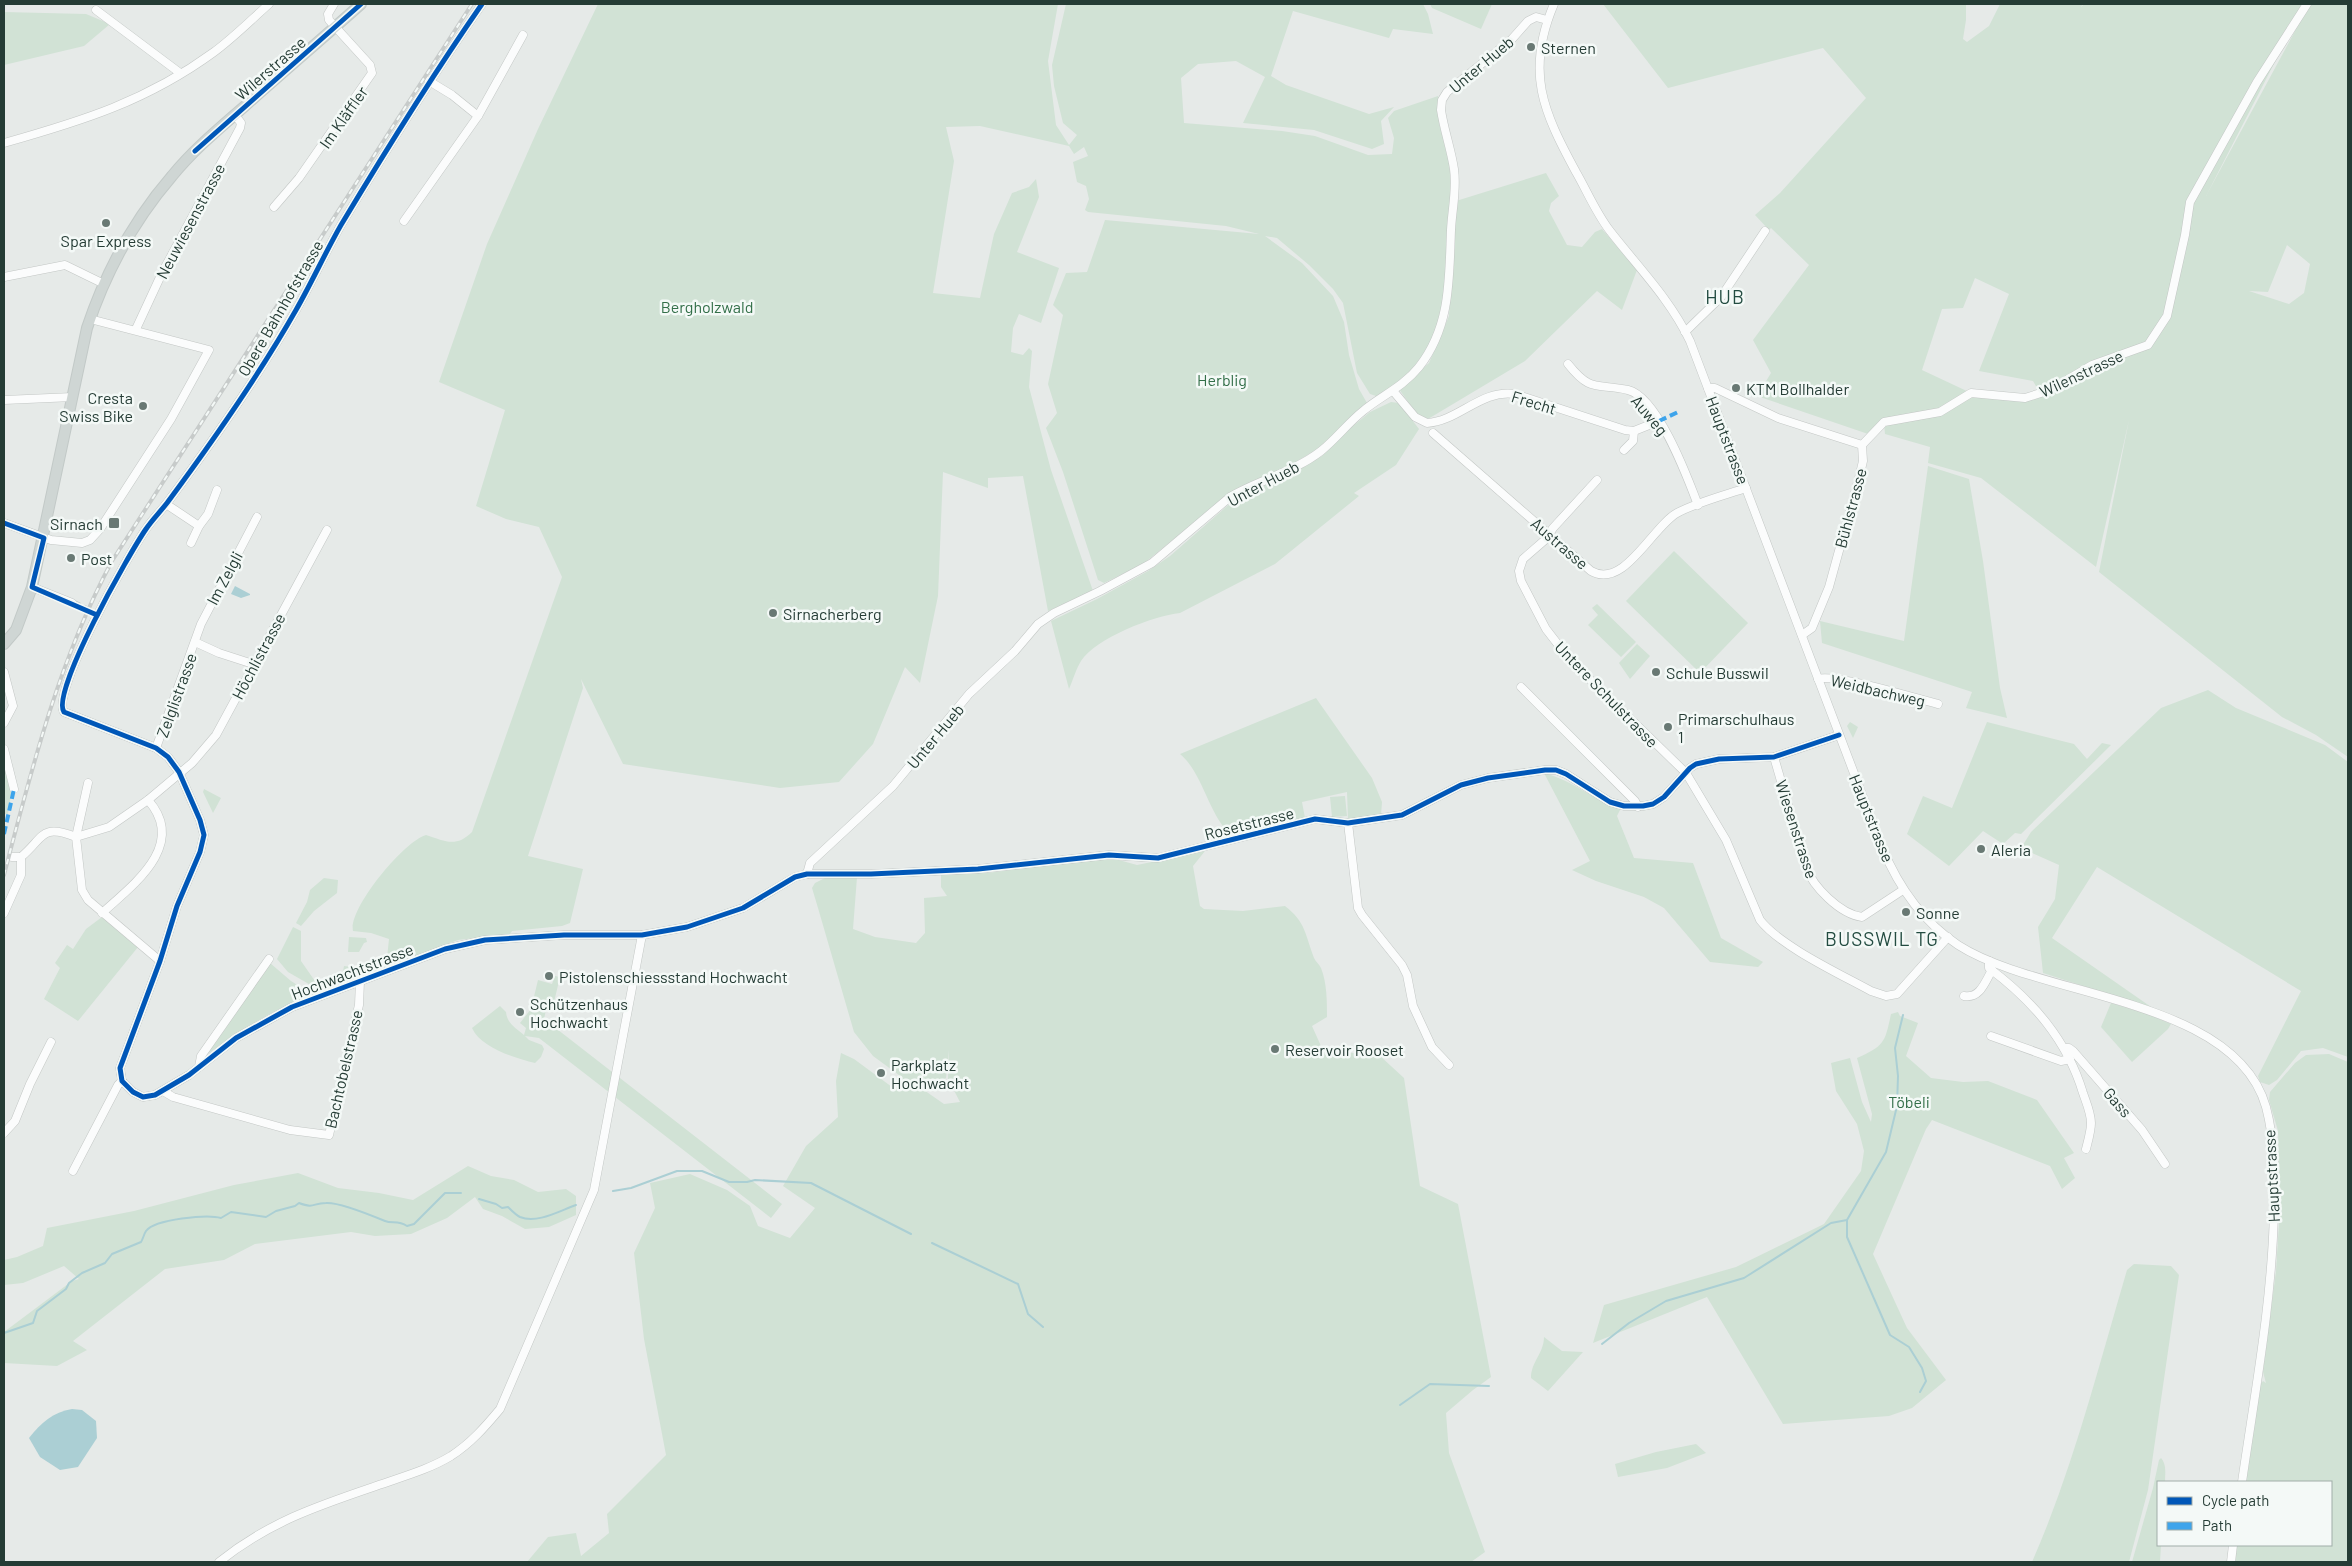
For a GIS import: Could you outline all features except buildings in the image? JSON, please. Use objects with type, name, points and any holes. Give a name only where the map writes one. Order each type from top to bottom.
[{"type":"main road","name":"Wilerstrasse","points":[[32,586],[44,538],[72,397],[90,319],[104,284],[155,196],[195,151],[361,4]]},
{"type":"main road","points":[[4,644],[16,630],[32,586]]},
{"type":"street","points":[[4,143],[74,123],[114,109],[144,95],[214,52],[269,4]]},
{"type":"street","points":[[334,4],[328,14],[334,27]]},
{"type":"street","name":"Obere Bahnhofstrasse","points":[[156,748],[73,716],[62,708],[65,684],[95,614],[145,530],[166,504],[241,399],[296,310],[340,227],[429,81],[482,4]]},
{"type":"street","name":"Hauptstrasse","points":[[1554,4],[1547,20],[1539,56],[1539,72],[1545,108],[1552,127],[1608,229],[1663,295],[1685,332],[1882,847],[1903,890],[1927,919],[1948,937],[1989,961],[2136,1006],[2184,1026],[2230,1054],[2250,1074],[2261,1094],[2267,1114],[2273,1149],[2274,1228],[2267,1307],[2242,1481]]},
{"type":"street","name":"Wilenstrasse","points":[[1862,445],[1884,422],[1940,412],[1971,393],[2026,398],[2050,390],[2092,365],[2148,344],[2167,316],[2185,235],[2190,202],[2257,82],[2308,4]]},
{"type":"street","points":[[96,10],[180,73]]},
{"type":"street","name":"Unter Hueb","points":[[806,874],[810,863],[893,786],[969,694],[1045,618],[1140,571],[1230,497],[1290,469],[1321,451],[1364,410],[1394,392],[1413,374],[1436,340],[1446,311],[1455,183],[1442,115],[1442,100],[1446,92],[1512,39],[1528,21],[1536,17],[1547,20]]},
{"type":"street","name":"Im Kläffler","points":[[274,207],[299,178],[372,73],[370,64],[334,27]]},
{"type":"street","points":[[404,221],[478,116],[523,35]]},
{"type":"street","points":[[429,81],[452,95],[478,116]]},
{"type":"street","name":"Neuwiesenstrasse","points":[[136,329],[162,273],[240,128],[241,123],[235,115]]},
{"type":"street","points":[[1685,332],[1722,298],[1765,231]]},
{"type":"street","points":[[4,277],[65,265],[104,284]]},
{"type":"street","points":[[4,523],[44,538],[82,543],[90,540],[97,533],[171,419],[209,350],[136,329],[90,319]]},
{"type":"street","name":"Auweg","points":[[1568,364],[1584,382],[1600,387],[1627,390],[1637,395],[1659,421],[1677,452],[1698,506]]},
{"type":"street","name":"Bühlstrasse","points":[[1708,388],[1715,388],[1778,418],[1862,445],[1863,461],[1829,587],[1812,628],[1802,636]]},
{"type":"street","name":"Frecht","points":[[1394,392],[1416,416],[1427,423],[1445,418],[1487,397],[1506,393],[1617,428],[1634,431]]},
{"type":"street","points":[[4,400],[72,397]]},
{"type":"street","points":[[1624,450],[1632,440],[1634,431],[1659,421]]},
{"type":"street","name":"Austrasse","points":[[1433,433],[1592,571],[1604,576],[1618,572],[1676,514],[1746,488]]},
{"type":"street","points":[[1549,535],[1597,480]]},
{"type":"street","points":[[192,543],[199,526],[208,514],[217,490]]},
{"type":"street","points":[[166,504],[199,526]]},
{"type":"street","name":"Im Zelgli","points":[[194,642],[214,598],[257,516]]},
{"type":"street","name":"Höchlistrasse","points":[[76,837],[109,827],[148,800],[192,763],[216,735],[327,530]]},
{"type":"street","name":"Untere Schulstrasse","points":[[1549,535],[1523,559],[1520,565],[1520,576],[1531,604],[1546,629],[1570,660],[1686,773]]},
{"type":"street","points":[[32,586],[72,604]]},
{"type":"street","points":[[194,642],[219,653],[253,664]]},
{"type":"street","name":"Zelglistrasse","points":[[156,748],[194,642]]},
{"type":"street","points":[[4,672],[13,706],[4,723]]},
{"type":"street","name":"Weidbachweg","points":[[1818,679],[1824,677],[1845,681],[1938,704]]},
{"type":"street","points":[[1521,687],[1635,800],[1638,807]]},
{"type":"street","name":"Rosetstrasse","points":[[806,874],[872,874],[978,869],[1109,855],[1158,858],[1315,819],[1348,823],[1410,812],[1461,785],[1488,778],[1546,770],[1556,770],[1566,774],[1610,802],[1638,807],[1653,804],[1664,797],[1696,764],[1719,759],[1774,757],[1839,734]]},
{"type":"street","points":[[73,1171],[118,1085],[122,1081],[121,1062],[160,961],[177,906],[200,852],[204,835],[200,820],[179,772],[168,757],[156,748]]},
{"type":"street","points":[[4,749],[14,788]]},
{"type":"street","name":"Wiesenstrasse","points":[[1774,757],[1806,867],[1810,878],[1818,889],[1843,908],[1856,916],[1862,917],[1903,890]]},
{"type":"street","points":[[1686,773],[1726,840],[1760,920],[1775,936],[1871,991],[1886,996],[1896,994],[1948,937]]},
{"type":"street","points":[[88,782],[76,837],[82,890],[88,900],[102,913],[160,961]]},
{"type":"street","points":[[102,913],[145,873],[155,856],[161,840],[162,825],[148,800]]},
{"type":"street","points":[[1348,823],[1358,908],[1402,965],[1407,975],[1413,1006],[1432,1047],[1449,1065]]},
{"type":"street","points":[[4,913],[21,875],[21,857],[32,844],[50,832],[62,831],[76,837]]},
{"type":"street","points":[[12,857],[21,857]]},
{"type":"street","name":"Hochwachtstrasse","points":[[122,1081],[132,1092],[143,1097],[163,1092],[236,1038],[292,1007],[446,949],[485,940],[564,935],[642,935],[687,927],[743,908],[795,877],[806,874]]},
{"type":"street","points":[[219,1562],[254,1536],[279,1522],[415,1472],[451,1456],[479,1433],[500,1409],[594,1190],[642,935]]},
{"type":"street","points":[[199,1067],[201,1056],[269,960]]},
{"type":"street","points":[[1989,961],[1988,966],[2023,996],[2049,1024],[2070,1059],[2090,1115],[2090,1129],[2086,1149]]},
{"type":"street","points":[[1964,996],[1974,996],[1979,992],[1992,970]]},
{"type":"street","name":"Bachtobelstrasse","points":[[163,1092],[174,1097],[290,1130],[330,1135],[359,1005],[360,982]]},
{"type":"street","points":[[1990,1036],[2061,1061],[2070,1059]]},
{"type":"street","points":[[4,1133],[15,1121],[30,1084],[51,1042]]},
{"type":"street","name":"Gass","points":[[2064,1048],[2069,1048],[2073,1051],[2132,1117],[2165,1164]]},
{"type":"street","points":[[2231,1562],[2233,1546]]},
{"type":"green space","points":[[598,4],[1058,4],[1048,61],[1056,125],[1069,145],[1077,135],[1063,123],[1054,86],[1052,65],[1066,4],[1423,4],[1428,14],[1433,34],[1393,29],[1389,38],[1293,11],[1271,76],[1286,85],[1369,114],[1394,107],[1381,121],[1384,144],[1372,149],[1314,130],[1243,123],[1265,77],[1236,61],[1198,64],[1181,78],[1184,123],[1282,131],[1315,136],[1368,155],[1392,154],[1394,138],[1388,118],[1394,111],[1438,96],[1439,124],[1448,155],[1452,189],[1442,317],[1433,342],[1401,383],[1379,397],[1370,394],[1357,373],[1343,303],[1333,289],[1309,265],[1277,238],[1265,236],[1302,263],[1333,296],[1344,322],[1349,355],[1359,389],[1367,403],[1321,447],[1197,520],[1143,564],[1104,583],[1098,580],[1063,472],[1046,428],[1057,413],[1048,384],[1063,315],[1053,305],[1066,273],[1087,272],[1105,220],[1259,234],[1226,226],[1088,212],[1085,210],[1089,199],[1086,186],[1077,182],[1073,162],[1088,156],[1084,147],[1074,154],[1069,146],[980,126],[946,127],[954,161],[933,293],[980,298],[994,234],[1012,193],[1029,187],[1036,179],[1039,197],[1017,252],[1059,268],[1041,323],[1019,314],[1013,328],[1011,352],[1023,355],[1029,348],[1032,351],[1029,387],[1051,470],[1093,591],[1048,611],[1023,476],[988,478],[988,488],[943,472],[938,596],[920,683],[905,667],[873,744],[839,782],[780,788],[623,764],[581,679],[583,688],[528,856],[583,869],[570,923],[562,926],[512,931],[510,934],[458,940],[398,962],[387,958],[389,939],[371,933],[353,931],[354,921],[359,908],[379,877],[416,840],[426,835],[455,842],[472,832],[562,577],[539,527],[506,519],[476,506],[505,410],[439,382],[487,244],[538,129]]},
{"type":"green space","points":[[1430,4],[1492,4],[1481,29],[1432,8]]},
{"type":"green space","points":[[1603,4],[1966,4],[1963,39],[1967,42],[1989,26],[2000,4],[2083,4],[2081,7],[2084,4],[2348,4],[2348,757],[2316,735],[2282,717],[2099,572],[2129,420],[2096,567],[1981,478],[1928,463],[1930,447],[1885,434],[1884,423],[1871,435],[1757,396],[1771,373],[1753,340],[1809,265],[1755,215],[1780,193],[1866,98],[1823,48],[1668,88]],"holes":[[[2299,15],[2295,31],[2206,196]],[[2287,245],[2310,264],[2304,293],[2289,304],[2249,291],[2268,292]],[[1975,278],[2009,294],[1979,371],[2033,381],[2040,393],[1999,396],[1971,393],[1922,370],[1942,309],[1963,308]]]},
{"type":"green space","points":[[4,12],[86,14],[110,24],[84,46],[4,65]]},
{"type":"green space","points":[[1546,173],[1559,196],[1551,203],[1549,211],[1567,245],[1582,247],[1595,232],[1602,229],[1637,270],[1622,310],[1597,291],[1525,361],[1428,419],[1418,416],[1399,389],[1429,363],[1449,316],[1456,201]]},
{"type":"green space","points":[[1391,402],[1399,403],[1419,429],[1396,465],[1354,493],[1359,496],[1275,564],[1180,613],[1141,623],[1099,644],[1088,652],[1081,661],[1069,689],[1051,621],[1097,599],[1148,571],[1170,556],[1234,500],[1322,456],[1347,431],[1370,412]]},
{"type":"green space","points":[[1928,466],[1969,479],[1983,561],[2000,688],[2007,718],[1966,708],[1972,692],[1822,643],[1820,621],[1904,641]]},
{"type":"green space","points":[[1674,551],[1748,623],[1700,673],[1626,601]]},
{"type":"green space","points":[[1597,604],[1636,642],[1621,657],[1588,625],[1598,615],[1592,608]]},
{"type":"green space","points":[[1637,644],[1650,656],[1630,679],[1619,663]]},
{"type":"green space","points":[[2208,690],[2236,708],[2325,745],[2348,762],[2348,1057],[2323,1048],[2301,1051],[2277,1080],[2269,1085],[2260,1082],[2258,1076],[2301,991],[2097,867],[2052,938],[2154,1009],[2043,973],[2038,927],[2055,899],[2059,865],[2021,848],[2031,832],[2161,708]]},
{"type":"green space","points":[[1316,698],[1372,778],[1382,802],[1381,815],[1348,819],[1347,792],[1302,802],[1305,818],[1233,837],[1218,818],[1195,772],[1180,754]]},
{"type":"green space","points":[[1850,722],[1858,727],[1853,738],[1847,726]]},
{"type":"green space","points":[[1987,722],[2074,744],[2087,759],[2102,743],[2111,745],[2021,834],[2015,833],[2003,844],[1983,831],[1949,866],[1907,834],[1923,796],[1952,808]]},
{"type":"green space","points":[[4,770],[7,770],[12,788],[8,814],[4,814]]},
{"type":"green space","points":[[1544,773],[1564,780],[1601,800],[1621,808],[1617,816],[1634,858],[1693,863],[1721,938],[1763,962],[1758,967],[1710,962],[1664,908],[1644,897],[1596,881],[1572,870],[1590,861]]},
{"type":"green space","points":[[204,789],[221,798],[213,813],[203,792]]},
{"type":"green space","points":[[1345,796],[1347,816],[1332,817],[1330,797]]},
{"type":"green space","points":[[1205,851],[1193,866],[1200,906],[1204,909],[1243,911],[1285,906],[1301,923],[1314,958],[1323,974],[1327,1017],[1312,1026],[1325,1055],[1341,1052],[1379,1055],[1404,1078],[1420,1186],[1458,1204],[1491,1377],[1446,1413],[1449,1453],[1485,1552],[1471,1562],[527,1562],[548,1537],[576,1533],[581,1556],[609,1533],[607,1514],[666,1455],[644,1339],[634,1253],[655,1208],[650,1183],[690,1174],[727,1190],[750,1206],[758,1226],[790,1238],[815,1208],[783,1186],[806,1146],[838,1117],[836,1081],[841,1053],[854,1059],[892,1087],[903,1078],[873,1056],[854,1032],[812,888],[815,883],[831,875],[857,877],[853,929],[875,937],[916,943],[925,933],[924,898],[947,896],[941,887],[941,872],[987,873],[1096,859],[1115,859],[1137,865]],"holes":[[[949,1050],[948,1079],[960,1102],[944,1104],[921,1088],[929,1089],[946,1078]]]},
{"type":"green space","points":[[324,878],[338,880],[337,893],[314,911],[301,926],[296,923],[307,902],[310,890]]},
{"type":"green space","points":[[102,917],[138,947],[78,1021],[44,999],[60,968],[55,963],[67,945],[73,949],[86,929]]},
{"type":"green space","points":[[293,927],[301,931],[301,961],[317,984],[314,987],[288,972],[277,959]]},
{"type":"green space","points":[[349,937],[366,938],[367,942],[364,943],[359,952],[348,952]]},
{"type":"green space","points":[[270,963],[291,981],[313,995],[271,1013],[206,1055],[205,1053]]},
{"type":"green space","points":[[344,966],[373,970],[341,983]]},
{"type":"green space","points":[[555,976],[560,977],[554,1002],[548,1001],[544,1019],[782,1204],[771,1218],[539,1038],[525,1036],[529,1040],[542,1045],[544,1049],[541,1057],[535,1063],[499,1051],[476,1035],[472,1028],[500,1006],[506,1012],[510,1023],[524,1035],[526,1028],[520,1023],[531,1009],[538,980],[552,984]]},
{"type":"green space","points":[[2111,1003],[2150,1015],[2171,1024],[2132,1062],[2101,1027]]},
{"type":"green space","name":"Töbeli","points":[[1898,1012],[1900,1016],[1918,1023],[1906,1056],[1931,1078],[1963,1082],[1988,1081],[2037,1100],[2074,1153],[2064,1158],[2075,1178],[2062,1189],[2050,1166],[1932,1120],[1926,1129],[1873,1254],[1907,1328],[1946,1380],[1912,1408],[1889,1416],[1783,1424],[1707,1297],[1593,1343],[1604,1305],[1736,1267],[1824,1224],[1861,1171],[1864,1151],[1857,1124],[1836,1091],[1831,1063],[1850,1058],[1862,1102],[1871,1122],[1872,1114],[1857,1058],[1873,1050],[1882,1042],[1885,1038],[1891,1014]]},
{"type":"green space","points":[[2329,1054],[2348,1062],[2348,1562],[2234,1562],[2236,1546],[2332,1546],[2332,1481],[2245,1481],[2260,1385],[2263,1381],[2266,1383],[2263,1372],[2276,1271],[2280,1206],[2278,1131],[2269,1100],[2270,1092],[2295,1063],[2306,1055]]},
{"type":"green space","points":[[468,1166],[491,1176],[514,1180],[538,1192],[566,1189],[576,1196],[576,1215],[549,1227],[525,1229],[502,1216],[483,1209],[475,1197],[447,1218],[411,1234],[375,1236],[351,1232],[255,1244],[224,1260],[165,1269],[73,1341],[87,1350],[57,1366],[4,1363],[4,1332],[72,1281],[79,1279],[64,1266],[23,1283],[4,1285],[4,1260],[17,1257],[43,1246],[47,1228],[134,1211],[234,1185],[298,1173],[338,1188],[379,1193],[413,1200]]},
{"type":"green space","points":[[2134,1264],[2171,1266],[2179,1275],[2148,1490],[2129,1562],[2032,1562],[2047,1527],[2072,1455],[2127,1270]]},
{"type":"green space","points":[[1544,1337],[1562,1351],[1583,1352],[1548,1391],[1531,1378]]},
{"type":"green space","points":[[1696,1444],[1706,1453],[1667,1468],[1618,1477],[1615,1464],[1656,1452]]},
{"type":"green space","points":[[2161,1458],[2164,1464],[2165,1473],[2165,1481],[2157,1481],[2157,1546],[2161,1546],[2160,1562],[2132,1562],[2153,1488]]},
{"type":"water","points":[[235,586],[250,595],[241,598],[231,594]]},
{"type":"water","points":[[65,1410],[82,1410],[96,1421],[97,1438],[78,1467],[60,1470],[40,1457],[29,1438],[48,1419]]},
{"type":"waterway","points":[[1602,1344],[1629,1323],[1666,1301],[1744,1278],[1831,1223],[1847,1220],[1886,1152],[1897,1106],[1898,1076],[1895,1048],[1903,1015]]},
{"type":"waterway","points":[[613,1191],[631,1188],[677,1171],[702,1171],[729,1182],[755,1180],[811,1183],[911,1234]]},
{"type":"waterway","points":[[4,1333],[33,1323],[37,1311],[66,1289],[69,1283],[82,1273],[105,1263],[112,1254],[141,1242],[146,1231],[160,1223],[194,1217],[221,1218],[231,1212],[266,1217],[276,1211],[295,1206],[299,1203],[311,1206],[331,1203],[388,1222],[401,1223],[407,1226],[414,1224],[445,1193],[461,1193]]},
{"type":"waterway","points":[[479,1199],[496,1204],[502,1208],[508,1207],[518,1216],[527,1219],[541,1218],[576,1205]]},
{"type":"waterway","points":[[1847,1220],[1847,1237],[1890,1335],[1909,1347],[1922,1368],[1926,1381],[1920,1392]]},
{"type":"waterway","points":[[932,1243],[1018,1284],[1028,1314],[1043,1327]]},
{"type":"waterway","points":[[1400,1405],[1430,1384],[1489,1386]]},
{"type":"tunnel","points":[[72,603],[92,613]]},
{"type":"railway","points":[[4,875],[25,794],[62,675],[93,598],[112,561],[472,4]]},
{"type":"marked path","points":[[1659,421],[1678,412]]},
{"type":"marked path","points":[[4,834],[14,789]]},
{"type":"cycle path","points":[[195,151],[361,4]]},
{"type":"cycle path","points":[[482,4],[392,141],[335,236],[296,310],[251,384],[137,543],[109,592],[69,679],[63,700],[64,712],[156,748],[168,757],[179,772],[200,820],[204,835],[200,852],[177,906],[160,961],[120,1068],[122,1081],[133,1092],[143,1097],[155,1095],[189,1075],[236,1038],[292,1007],[445,949],[485,940],[564,935],[642,935],[687,927],[743,908],[795,877],[807,874],[871,874],[978,869],[1109,855],[1158,858],[1315,819],[1348,823],[1402,815],[1461,785],[1488,778],[1545,770],[1556,770],[1566,774],[1610,802],[1624,806],[1643,806],[1653,804],[1664,797],[1690,768],[1696,764],[1719,759],[1774,757],[1839,735]]},
{"type":"cycle path","points":[[4,523],[44,538],[32,587],[97,615]]},
{"type":"place","name":"Sternen","points":[[1531,47]]},
{"type":"place","name":"Spar Express","points":[[106,223]]},
{"type":"place","name":"KTM Bollhalder","points":[[1736,388]]},
{"type":"place","name":"Cresta Swiss Bike","points":[[143,406]]},
{"type":"place","name":"Sirnach","points":[[114,523]]},
{"type":"place","name":"Post","points":[[71,558]]},
{"type":"place","name":"Sirnacherberg","points":[[773,613]]},
{"type":"place","name":"Schule Busswil","points":[[1656,672]]},
{"type":"place","name":"Primarschulhaus 1","points":[[1668,727]]},
{"type":"place","name":"Aleria","points":[[1981,849]]},
{"type":"place","name":"Sonne","points":[[1906,912]]},
{"type":"place","name":"Pistolenschiessstand Hochwacht","points":[[549,976]]},
{"type":"place","name":"Schützenhaus Hochwacht","points":[[520,1012]]},
{"type":"place","name":"Reservoir Rooset","points":[[1275,1049]]},
{"type":"place","name":"Parkplatz Hochwacht","points":[[881,1073]]},
{"type":"district","name":"HUB","points":[[1725,296]]},
{"type":"district","name":"BUSSWIL TG","points":[[1882,938]]},
{"type":"park label","name":"Bergholzwald","points":[[707,306]]},
{"type":"park label","name":"Herblig","points":[[1222,379]]}]
